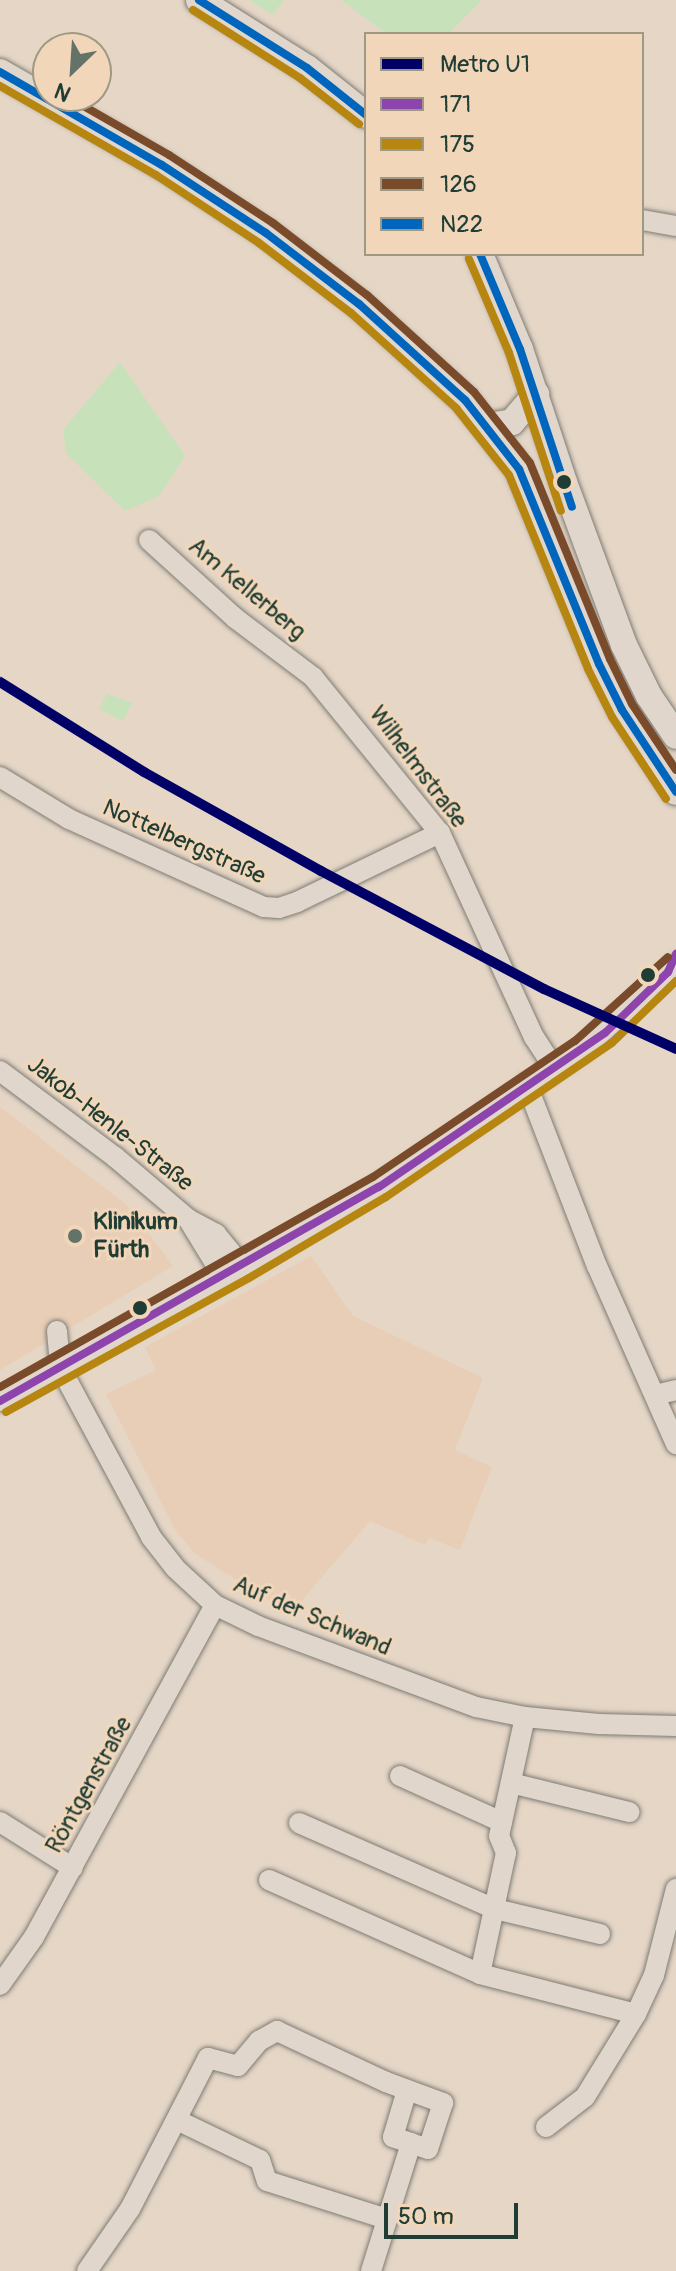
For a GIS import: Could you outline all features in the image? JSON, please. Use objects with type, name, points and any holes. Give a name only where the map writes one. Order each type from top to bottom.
[{"type":"main road","points":[[199,0],[307,68],[364,113]]},
{"type":"main road","points":[[0,72],[162,165],[266,233],[396,335],[443,377],[488,426],[519,469],[576,611],[622,710],[676,792]]},
{"type":"main road","points":[[481,256],[495,282],[536,394],[568,496],[624,645],[649,696],[676,736]]},
{"type":"main road","points":[[488,426],[512,422],[536,394]]},
{"type":"street","points":[[644,220],[676,226]]},
{"type":"street","name":"Am Kellerberg","points":[[149,540],[235,618],[313,677]]},
{"type":"street","name":"Wilhelmstraße","points":[[313,677],[440,833],[534,1037],[554,1068]]},
{"type":"street","name":"Nottelbergstraße","points":[[0,777],[69,819],[264,907],[279,908],[297,902],[440,833]]},
{"type":"street","points":[[0,1401],[224,1278],[379,1187],[605,1033],[673,964]]},
{"type":"street","name":"Jakob-Henle-Straße","points":[[0,1071],[115,1157],[188,1219],[216,1234],[243,1267]]},
{"type":"street","points":[[527,1085],[597,1266],[676,1444]]},
{"type":"street","name":"Jakob-Henle-Straße","points":[[188,1219],[224,1278]]},
{"type":"street","points":[[57,1331],[60,1367]]},
{"type":"street","name":"Auf der Schwand","points":[[60,1367],[151,1537],[175,1568],[215,1605],[258,1626],[435,1694],[525,1717],[599,1724],[676,1726]]},
{"type":"street","points":[[655,1395],[676,1390]]},
{"type":"street","name":"Röntgenstraße","points":[[0,1985],[34,1937],[215,1605]]},
{"type":"street","points":[[480,1974],[506,1853],[499,1836],[525,1717]]},
{"type":"street","points":[[400,1776],[502,1822]]},
{"type":"street","points":[[511,1783],[629,1812]]},
{"type":"street","points":[[0,1822],[73,1868]]},
{"type":"street","points":[[299,1823],[495,1909],[600,1934]]},
{"type":"street","points":[[269,1880],[480,1974],[636,2014]]},
{"type":"street","points":[[546,2127],[585,2097],[636,2014],[654,1975],[676,1889]]},
{"type":"street","points":[[87,2271],[130,2209],[208,2058],[238,2066],[259,2041],[277,2031],[443,2103],[428,2149],[393,2137],[407,2090]]},
{"type":"street","points":[[177,2120],[260,2160],[267,2181],[387,2219]]},
{"type":"street","points":[[371,2271],[411,2143]]},
{"type":"shaded area","name":"Klinikum Fürth","points":[[0,1107],[128,1206],[173,1266],[0,1370]]},
{"type":"shaded area","points":[[311,1256],[353,1316],[483,1378],[455,1450],[492,1467],[460,1550],[429,1538],[425,1545],[370,1521],[290,1614],[194,1553],[174,1528],[106,1394],[156,1370],[145,1347]]},
{"type":"green space","points":[[249,0],[284,0],[272,15]]},
{"type":"green space","points":[[341,0],[482,0],[450,32],[384,32]]},
{"type":"green space","points":[[120,362],[185,456],[159,496],[125,511],[66,453],[63,430]]},
{"type":"green space","points":[[107,694],[132,703],[123,721],[99,709]]},
{"type":"metro line","name":"U1","points":[[0,682],[144,772],[321,871],[544,989],[676,1049]]},
{"type":"transit line","name":"N22","points":[[199,0],[307,68],[364,113]]},
{"type":"transit line","name":"175","points":[[193,10],[300,78],[359,124]]},
{"type":"transit line","name":"N22","points":[[0,72],[162,165],[266,233],[359,304],[465,400],[519,469],[599,664],[622,710],[676,792]]},
{"type":"transit line","name":"175","points":[[0,86],[156,175],[259,243],[351,313],[456,408],[509,475],[588,669],[612,717],[666,799]]},
{"type":"transit line","name":"126","points":[[94,112],[169,155],[273,223],[367,295],[474,392],[530,463],[610,659],[632,704],[676,770]]},
{"type":"transit line","name":"N22","points":[[481,256],[520,349],[572,507]]},
{"type":"transit line","name":"175","points":[[469,259],[509,353],[561,511]]},
{"type":"transit line","name":"171","points":[[0,1401],[379,1187],[605,1033],[668,972],[676,954]]},
{"type":"transit line","name":"126","points":[[0,1387],[373,1177],[575,1041],[668,957]]},
{"type":"transit line","name":"175","points":[[6,1412],[249,1278],[386,1197],[612,1043],[676,981]]},
{"type":"place","name":"Klinikum Fürth","points":[[75,1236]]}]
